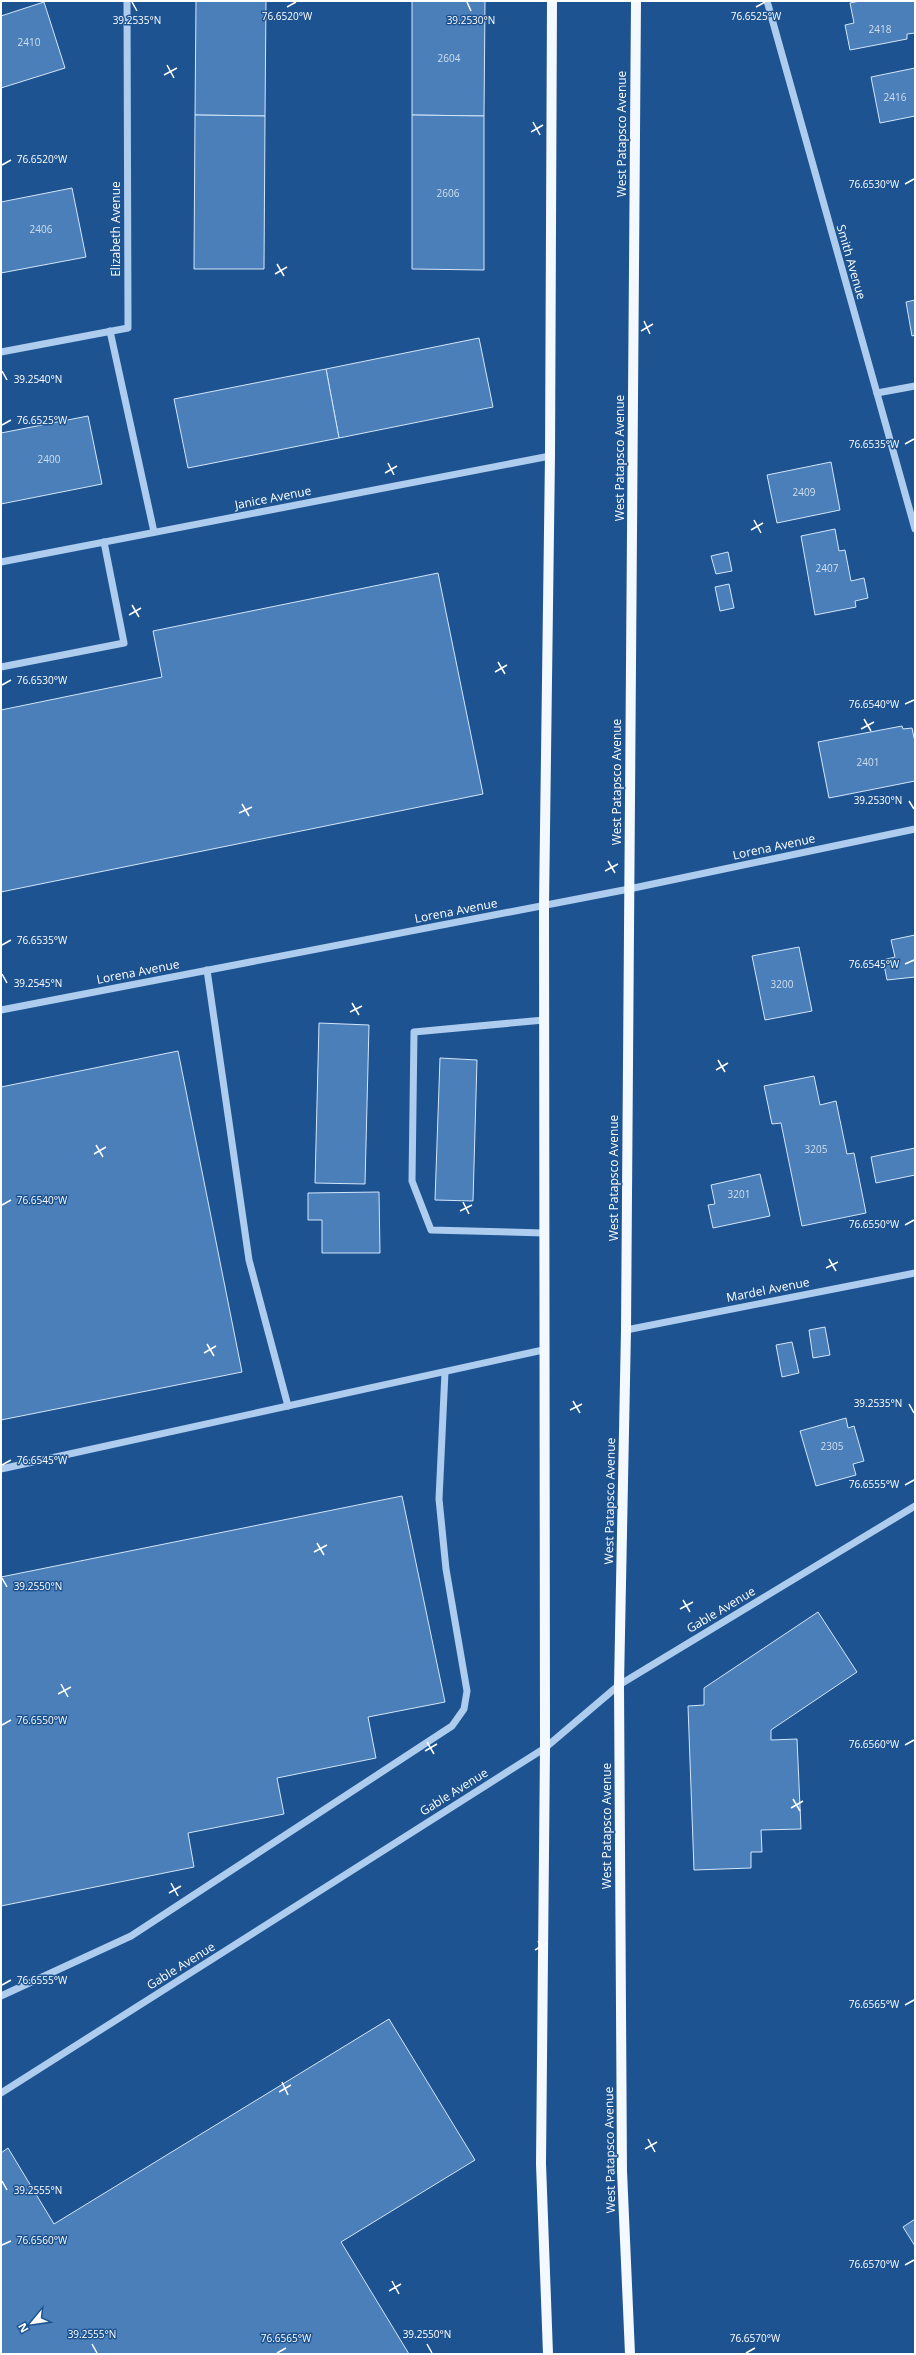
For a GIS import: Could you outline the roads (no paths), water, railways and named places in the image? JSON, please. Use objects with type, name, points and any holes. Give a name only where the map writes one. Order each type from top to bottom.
[{"type":"main road","points":[[548,2354],[541,2164],[545,1748],[544,905],[550,456],[552,1]]},
{"type":"main road","name":"West Patapsco Avenue","points":[[630,2354],[622,2171],[619,1685],[626,1330],[636,1]]},
{"type":"street","name":"Elizabeth Avenue","points":[[1,352],[128,328],[127,1]]},
{"type":"street","name":"Smith Avenue","points":[[767,1],[915,529]]},
{"type":"street","points":[[110,331],[154,532]]},
{"type":"street","points":[[877,393],[915,386]]},
{"type":"street","name":"Janice Avenue","points":[[1,562],[550,456]]},
{"type":"street","points":[[1,668],[124,643],[104,542]]},
{"type":"street","name":"Lorena Avenue","points":[[1,1010],[544,905],[915,829]]},
{"type":"street","points":[[207,970],[249,1260],[288,1406]]},
{"type":"street","points":[[544,1020],[414,1032],[412,1181],[430,1230],[544,1233]]},
{"type":"street","name":"Mardel Avenue","points":[[626,1330],[915,1273]]},
{"type":"street","points":[[1,1469],[544,1350]]},
{"type":"street","points":[[1,1996],[131,1936],[452,1726],[464,1709],[467,1691],[446,1570],[439,1499],[445,1372]]},
{"type":"street","name":"Gable Avenue","points":[[1,2093],[545,1748],[619,1685],[915,1506]]}]
